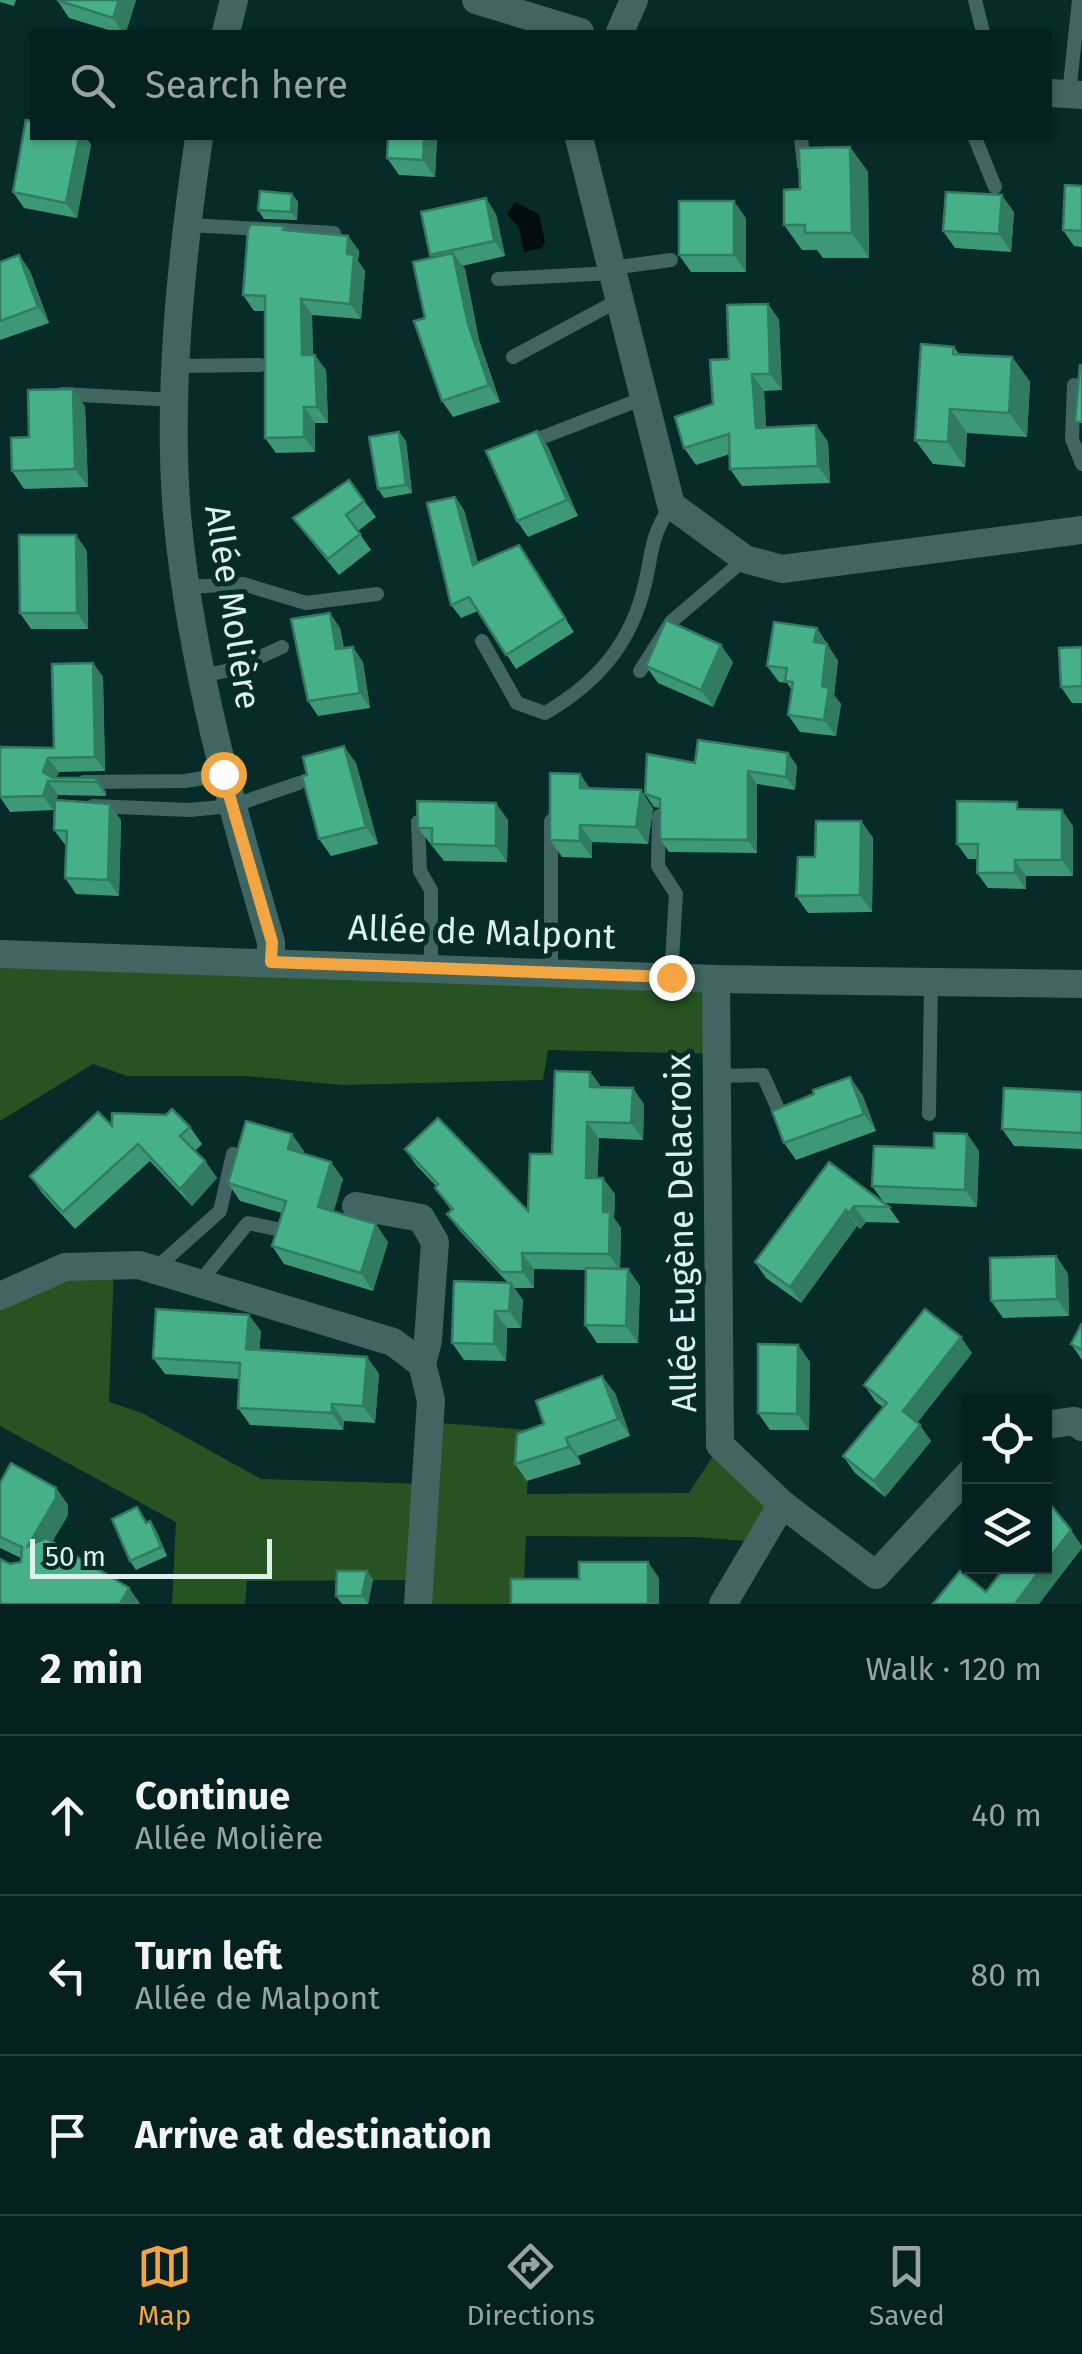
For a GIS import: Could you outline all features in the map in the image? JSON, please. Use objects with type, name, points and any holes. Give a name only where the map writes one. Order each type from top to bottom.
[{"type":"street","points":[[226,30],[234,0]]},
{"type":"street","points":[[476,0],[552,28]]},
{"type":"street","points":[[621,30],[634,0]]},
{"type":"street","name":"Allée Molière","points":[[199,140],[176,324],[178,520],[186,587],[223,774],[272,942],[271,962]]},
{"type":"street","points":[[580,140],[671,505],[745,559],[782,568],[1082,530]]},
{"type":"street","name":"Allée de Malpont","points":[[0,954],[671,977],[1082,984]]},
{"type":"street","name":"Allée Eugène Delacroix","points":[[716,978],[720,1445],[782,1504],[876,1575],[962,1482]]},
{"type":"street","points":[[356,1206],[421,1218],[435,1242],[428,1340],[422,1364],[430,1400],[418,1604]]},
{"type":"street","points":[[3,1291],[64,1267],[139,1265],[393,1342],[422,1364]]},
{"type":"street","points":[[1052,1424],[1074,1421],[1082,1427]]},
{"type":"street","points":[[722,1604],[782,1504]]},
{"type":"lane","points":[[975,0],[982,30]]},
{"type":"lane","points":[[1067,94],[1080,0]]},
{"type":"lane","points":[[801,140],[804,177]]},
{"type":"lane","points":[[976,140],[995,187]]},
{"type":"lane","points":[[188,225],[334,233]]},
{"type":"lane","points":[[513,357],[615,280],[671,260]]},
{"type":"lane","points":[[498,278],[615,280]]},
{"type":"lane","points":[[177,366],[260,365]]},
{"type":"lane","points":[[1074,384],[1072,439],[1082,464]]},
{"type":"lane","points":[[41,392],[177,400]]},
{"type":"lane","points":[[501,454],[644,398]]},
{"type":"lane","points":[[482,640],[517,703],[545,713],[583,692],[620,651],[645,585],[650,540],[671,505]]},
{"type":"lane","points":[[640,671],[672,621],[745,559]]},
{"type":"lane","points":[[186,587],[242,584],[306,602],[377,594]]},
{"type":"lane","points":[[204,676],[234,670],[282,647]]},
{"type":"lane","points":[[63,782],[185,780],[223,774]]},
{"type":"lane","points":[[80,806],[188,810],[232,806],[298,783]]},
{"type":"lane","points":[[551,800],[551,972]]},
{"type":"lane","points":[[659,816],[658,866],[676,894],[671,977]]},
{"type":"lane","points":[[418,822],[420,871],[431,890],[431,968]]},
{"type":"lane","points":[[930,1114],[931,982]]},
{"type":"lane","points":[[716,1076],[763,1075],[779,1111]]},
{"type":"lane","points":[[154,1270],[220,1212],[234,1154]]},
{"type":"lane","points":[[199,1283],[248,1223],[281,1230]]},
{"type":"green space","points":[[0,954],[716,979],[717,1054],[548,1050],[543,1080],[342,1085],[246,1076],[127,1076],[93,1064],[0,1121]]},
{"type":"green space","points":[[114,1266],[109,1402],[142,1413],[261,1479],[425,1484],[429,1422],[530,1430],[527,1494],[689,1493],[720,1445],[782,1504],[759,1542],[696,1537],[526,1536],[523,1604],[418,1604],[419,1580],[247,1581],[245,1604],[172,1604],[176,1522],[0,1426],[0,1296]]},
{"type":"shaded area","points":[[515,202],[539,214],[545,242],[542,248],[524,252],[519,228],[507,214]]},
{"type":"building","points":[[57,0],[119,0],[113,18]]},
{"type":"building","points":[[26,120],[30,121],[30,140],[79,140],[66,203],[13,192]]},
{"type":"building","points":[[388,140],[424,140],[423,160],[387,158]]},
{"type":"building","points":[[850,147],[852,233],[805,233],[805,225],[784,225],[784,190],[800,189],[799,148]]},
{"type":"building","points":[[1065,185],[1082,186],[1082,231],[1063,230]]},
{"type":"building","points":[[260,191],[292,194],[291,212],[258,210]]},
{"type":"building","points":[[946,192],[1002,195],[999,234],[943,231]]},
{"type":"building","points":[[486,198],[494,241],[430,255],[421,212]]},
{"type":"building","points":[[679,201],[734,201],[734,255],[679,255]]},
{"type":"building","points":[[251,224],[348,236],[347,254],[354,255],[350,304],[301,299],[302,355],[315,355],[317,407],[304,407],[304,437],[265,438],[265,296],[243,295]]},
{"type":"building","points":[[453,253],[468,324],[489,385],[442,401],[414,321],[425,318],[413,262]]},
{"type":"building","points":[[19,255],[38,307],[0,321],[0,262]]},
{"type":"building","points":[[768,304],[770,374],[752,374],[756,428],[816,425],[818,466],[730,469],[729,434],[684,448],[675,417],[713,404],[710,360],[729,359],[727,305]]},
{"type":"building","points":[[921,344],[954,347],[953,354],[1012,357],[1009,413],[950,409],[948,442],[915,440]]},
{"type":"building","points":[[1080,365],[1082,422],[1075,422]]},
{"type":"building","points":[[73,389],[75,469],[12,471],[11,438],[29,437],[28,390]]},
{"type":"building","points":[[537,431],[567,500],[517,521],[486,451]]},
{"type":"building","points":[[399,432],[406,485],[378,489],[369,437]]},
{"type":"building","points":[[349,480],[364,501],[346,515],[360,534],[328,559],[293,518]]},
{"type":"building","points":[[455,497],[473,565],[519,545],[565,618],[506,655],[469,597],[451,605],[427,503]]},
{"type":"building","points":[[19,535],[76,535],[77,613],[20,613]]},
{"type":"building","points":[[330,613],[336,649],[353,647],[360,693],[308,701],[291,619]]},
{"type":"building","points":[[666,620],[721,645],[701,690],[646,666]]},
{"type":"building","points":[[774,622],[817,628],[814,642],[827,644],[822,686],[829,688],[824,720],[788,715],[793,682],[785,681],[787,668],[767,666]]},
{"type":"building","points":[[1082,647],[1082,686],[1061,687],[1059,648]]},
{"type":"building","points":[[93,663],[95,757],[48,758],[43,772],[53,778],[96,778],[96,782],[48,781],[43,796],[0,797],[0,747],[54,748],[52,664]]},
{"type":"building","points":[[698,740],[788,753],[786,777],[748,771],[748,840],[660,839],[660,799],[645,794],[647,754],[695,763]]},
{"type":"building","points":[[344,746],[366,827],[319,839],[302,776],[307,775],[303,757]]},
{"type":"building","points":[[550,773],[580,774],[580,788],[641,790],[636,827],[580,825],[580,841],[550,840]]},
{"type":"building","points":[[55,800],[110,804],[108,880],[65,878],[67,831],[54,830]]},
{"type":"building","points":[[417,801],[496,803],[496,846],[432,844],[432,828],[418,828]]},
{"type":"building","points":[[957,801],[1017,802],[1017,809],[1062,810],[1062,860],[1015,860],[1015,873],[977,873],[978,844],[957,844]]},
{"type":"building","points":[[816,821],[861,821],[860,895],[796,896],[798,857],[815,857]]},
{"type":"building","points":[[555,1071],[590,1072],[590,1087],[633,1088],[631,1123],[587,1122],[586,1178],[603,1178],[603,1212],[610,1212],[609,1254],[522,1253],[523,1272],[501,1272],[447,1214],[453,1209],[435,1188],[438,1184],[405,1149],[438,1118],[528,1211],[530,1154],[552,1154]]},
{"type":"building","points":[[850,1077],[864,1114],[784,1143],[772,1111]]},
{"type":"building","points":[[1004,1088],[1082,1092],[1082,1133],[1002,1129]]},
{"type":"building","points":[[172,1109],[190,1127],[180,1136],[205,1161],[180,1189],[138,1144],[63,1212],[30,1176],[98,1112],[112,1126],[112,1113],[166,1115]]},
{"type":"building","points":[[246,1121],[292,1134],[288,1149],[331,1162],[318,1207],[376,1224],[361,1273],[272,1246],[286,1201],[228,1183]]},
{"type":"building","points":[[934,1133],[967,1134],[965,1190],[872,1186],[874,1146],[934,1148]]},
{"type":"building","points":[[829,1162],[889,1207],[854,1206],[849,1213],[846,1210],[790,1287],[755,1262]]},
{"type":"building","points":[[1056,1256],[1057,1299],[991,1301],[990,1258]]},
{"type":"building","points":[[586,1268],[628,1269],[626,1326],[585,1325]]},
{"type":"building","points":[[454,1281],[511,1283],[509,1311],[495,1311],[494,1344],[452,1343]]},
{"type":"building","points":[[156,1309],[249,1315],[246,1349],[367,1357],[363,1406],[332,1404],[332,1413],[238,1408],[240,1363],[153,1358]]},
{"type":"building","points":[[925,1309],[961,1337],[903,1411],[920,1425],[874,1481],[843,1456],[887,1403],[864,1385]]},
{"type":"building","points":[[1082,1323],[1082,1350],[1071,1344]]},
{"type":"building","points":[[758,1344],[798,1345],[797,1414],[758,1413]]},
{"type":"building","points":[[602,1376],[618,1419],[566,1438],[569,1447],[515,1464],[517,1434],[544,1424],[536,1401]]},
{"type":"building","points":[[11,1463],[56,1488],[56,1498],[28,1546],[46,1538],[129,1588],[120,1604],[0,1604],[0,1559],[10,1564],[21,1562],[22,1547],[0,1537],[0,1483]]},
{"type":"building","points":[[137,1507],[146,1523],[150,1521],[161,1547],[130,1561],[112,1519]]},
{"type":"building","points":[[1052,1507],[1071,1530],[1052,1555]]},
{"type":"building","points":[[579,1562],[648,1562],[648,1604],[511,1604],[511,1579],[579,1579]]},
{"type":"building","points":[[337,1571],[367,1571],[362,1596],[336,1596]]},
{"type":"building","points":[[960,1571],[986,1592],[1000,1574],[1037,1574],[1015,1604],[933,1604]]},
{"type":"route","points":[[223,774],[272,942],[271,962],[671,977]]}]
